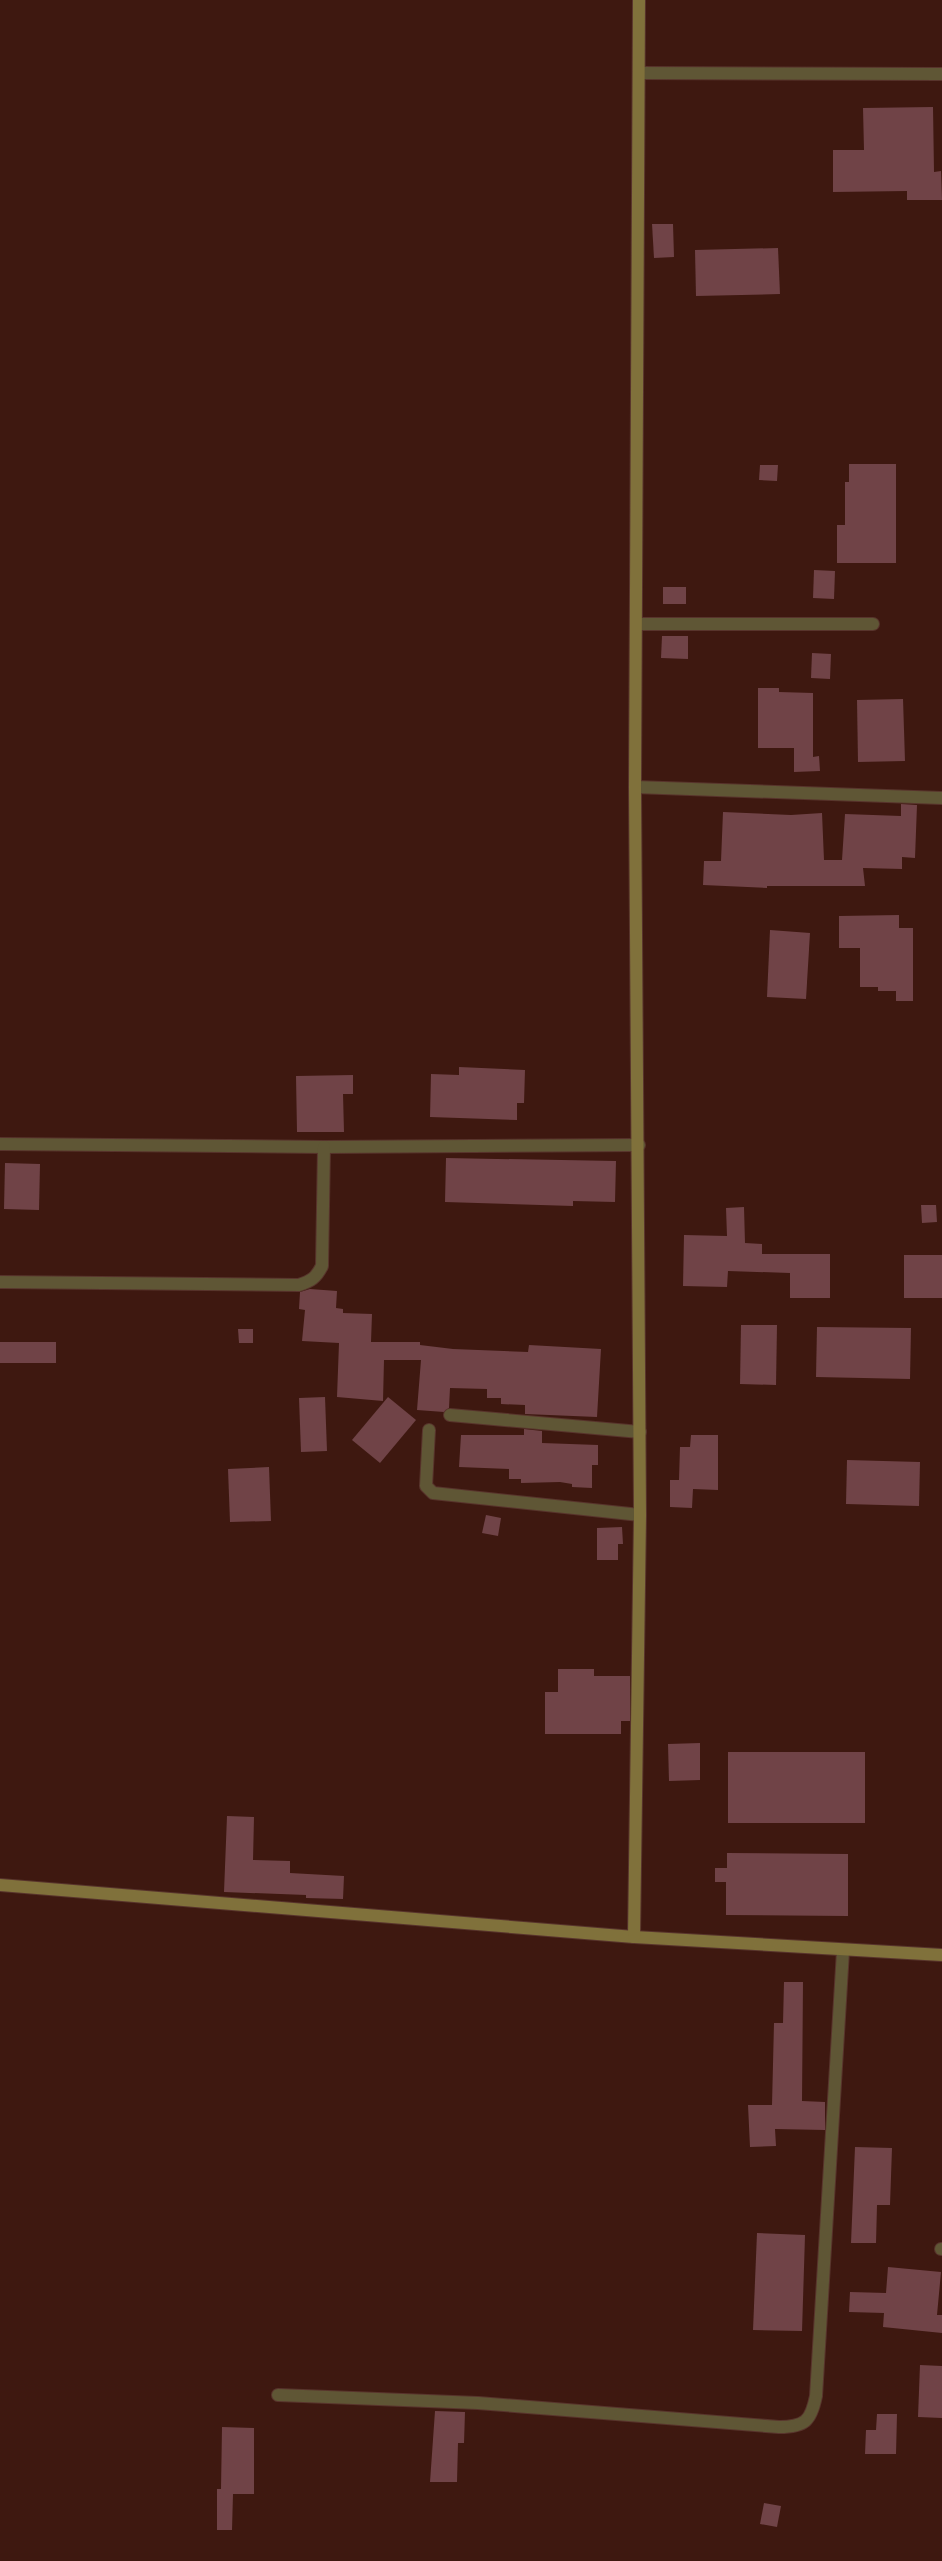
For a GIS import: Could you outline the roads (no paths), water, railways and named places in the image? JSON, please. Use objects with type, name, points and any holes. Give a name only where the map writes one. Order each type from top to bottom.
[{"type":"street","points":[[634,1937],[640,1515],[639,1145],[635,787],[639,0]]},
{"type":"street","points":[[639,73],[942,74]]},
{"type":"street","points":[[636,624],[873,624]]},
{"type":"street","points":[[635,787],[942,798]]},
{"type":"street","points":[[0,1144],[324,1147],[639,1145]]},
{"type":"street","points":[[0,1282],[298,1285],[309,1281],[317,1276],[322,1266],[324,1147]]},
{"type":"street","points":[[450,1415],[640,1432]]},
{"type":"street","points":[[430,1430],[426,1486],[433,1493],[640,1515]]},
{"type":"street","points":[[0,1885],[634,1937],[843,1951],[942,1955]]},
{"type":"street","points":[[278,2395],[478,2403],[779,2427],[795,2427],[804,2423],[813,2412],[816,2396],[843,1951]]}]
